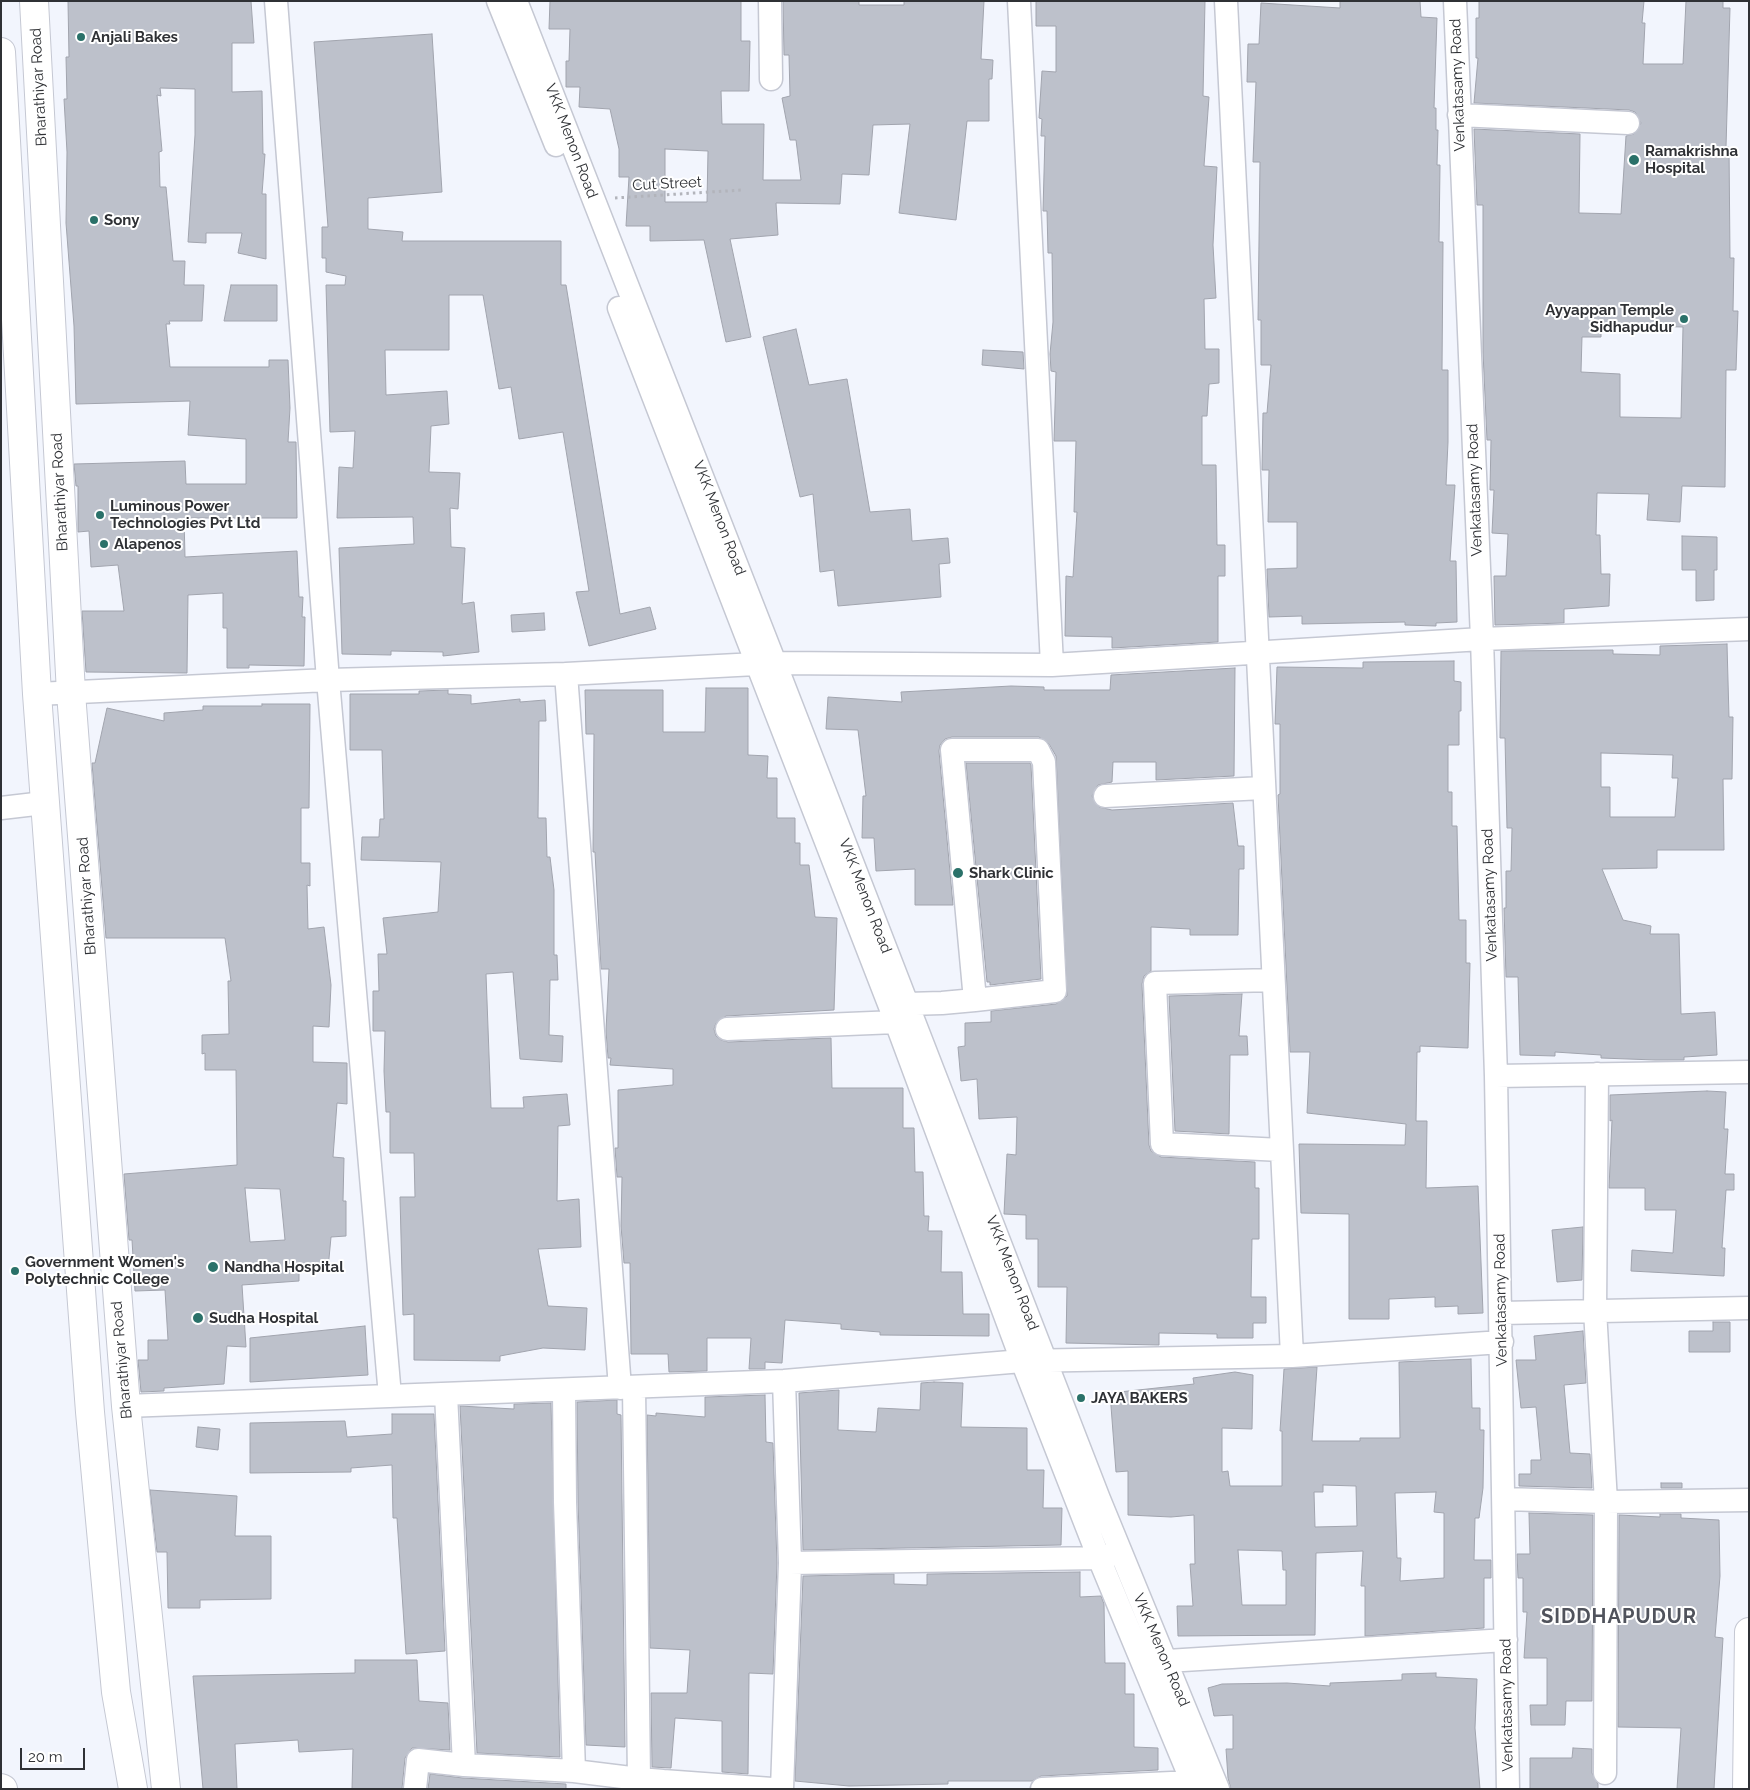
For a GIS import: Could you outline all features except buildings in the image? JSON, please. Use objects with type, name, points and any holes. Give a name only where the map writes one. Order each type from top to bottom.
[{"type":"main road","name":"Bharathiyar Road","points":[[34,1],[71,693],[126,1406],[166,1789]]},
{"type":"main road","points":[[1,52],[36,694],[44,803],[90,1412],[116,1692],[132,1789]]},
{"type":"main road","points":[[1747,1789],[1749,1632]]},
{"type":"street","points":[[276,1],[328,680],[390,1396]]},
{"type":"street","name":"VKK Menon Road","points":[[498,1],[766,663]]},
{"type":"street","name":"VKK Menon Road","points":[[516,1],[593,199],[766,663],[902,1013],[1046,1360],[1120,1552],[1167,1661],[1218,1789]]},
{"type":"street","points":[[770,1],[771,79]]},
{"type":"street","points":[[1019,1],[1052,666]]},
{"type":"street","points":[[1226,1],[1292,1356]]},
{"type":"street","name":"Venkatasamy Road","points":[[1454,1],[1482,639],[1496,1076],[1502,1342],[1508,1789]]},
{"type":"street","points":[[1459,115],[1628,123]]},
{"type":"street","points":[[36,694],[328,680],[566,674],[766,663],[1052,666],[1482,639],[1749,629]]},
{"type":"street","points":[[566,674],[627,1387],[639,1779]]},
{"type":"street","points":[[727,1029],[902,1013],[975,1000],[1055,991],[1044,762],[1038,750],[952,750],[975,1000]]},
{"type":"street","points":[[1105,796],[1263,788]]},
{"type":"street","points":[[1,808],[44,803]]},
{"type":"street","points":[[1273,980],[1155,983],[1162,1144],[1281,1150]]},
{"type":"street","name":"VKK Menon Road","points":[[902,1013],[1022,1361],[1098,1558],[1194,1786]]},
{"type":"street","points":[[1496,1076],[1749,1072]]},
{"type":"street","points":[[1597,1074],[1595,1310],[1606,1502],[1605,1773]]},
{"type":"street","points":[[1501,1314],[1595,1310],[1749,1308]]},
{"type":"street","points":[[126,1406],[564,1391],[784,1381],[1022,1361],[1292,1356],[1502,1342]]},
{"type":"street","points":[[782,1789],[790,1563],[784,1381]]},
{"type":"street","points":[[564,1391],[565,1512],[574,1771]]},
{"type":"street","points":[[446,1394],[464,1765]]},
{"type":"street","points":[[1504,1499],[1606,1502],[1749,1500]]},
{"type":"street","points":[[790,1563],[1098,1558],[1120,1552]]},
{"type":"street","points":[[1167,1661],[1506,1640]]},
{"type":"street","points":[[415,1789],[418,1760],[464,1765],[574,1771],[639,1779],[662,1785],[772,1789]]},
{"type":"street","points":[[1042,1789],[1194,1786]]},
{"type":"path","name":"Cut Street","points":[[593,199],[742,190]]},
{"type":"place","name":"Anjali Bakes","points":[[81,37]]},
{"type":"place","name":"Ramakrishna Hospital","points":[[1634,160]]},
{"type":"place","name":"Sony","points":[[94,220]]},
{"type":"place","name":"Ayyappan Temple Sidhapudur","points":[[1684,319]]},
{"type":"place","name":"Luminous Power Technologies Pvt Ltd","points":[[100,515]]},
{"type":"place","name":"Alapenos","points":[[104,544]]},
{"type":"place","name":"Shark Clinic","points":[[958,873]]},
{"type":"place","name":"Nandha Hospital","points":[[213,1267]]},
{"type":"place","name":"Government Women's Polytechnic College","points":[[15,1271]]},
{"type":"place","name":"Sudha Hospital","points":[[198,1318]]},
{"type":"place","name":"JAYA BAKERS","points":[[1081,1398]]},
{"type":"district","name":"SIDDHAPUDUR","points":[[1619,1617]]}]
